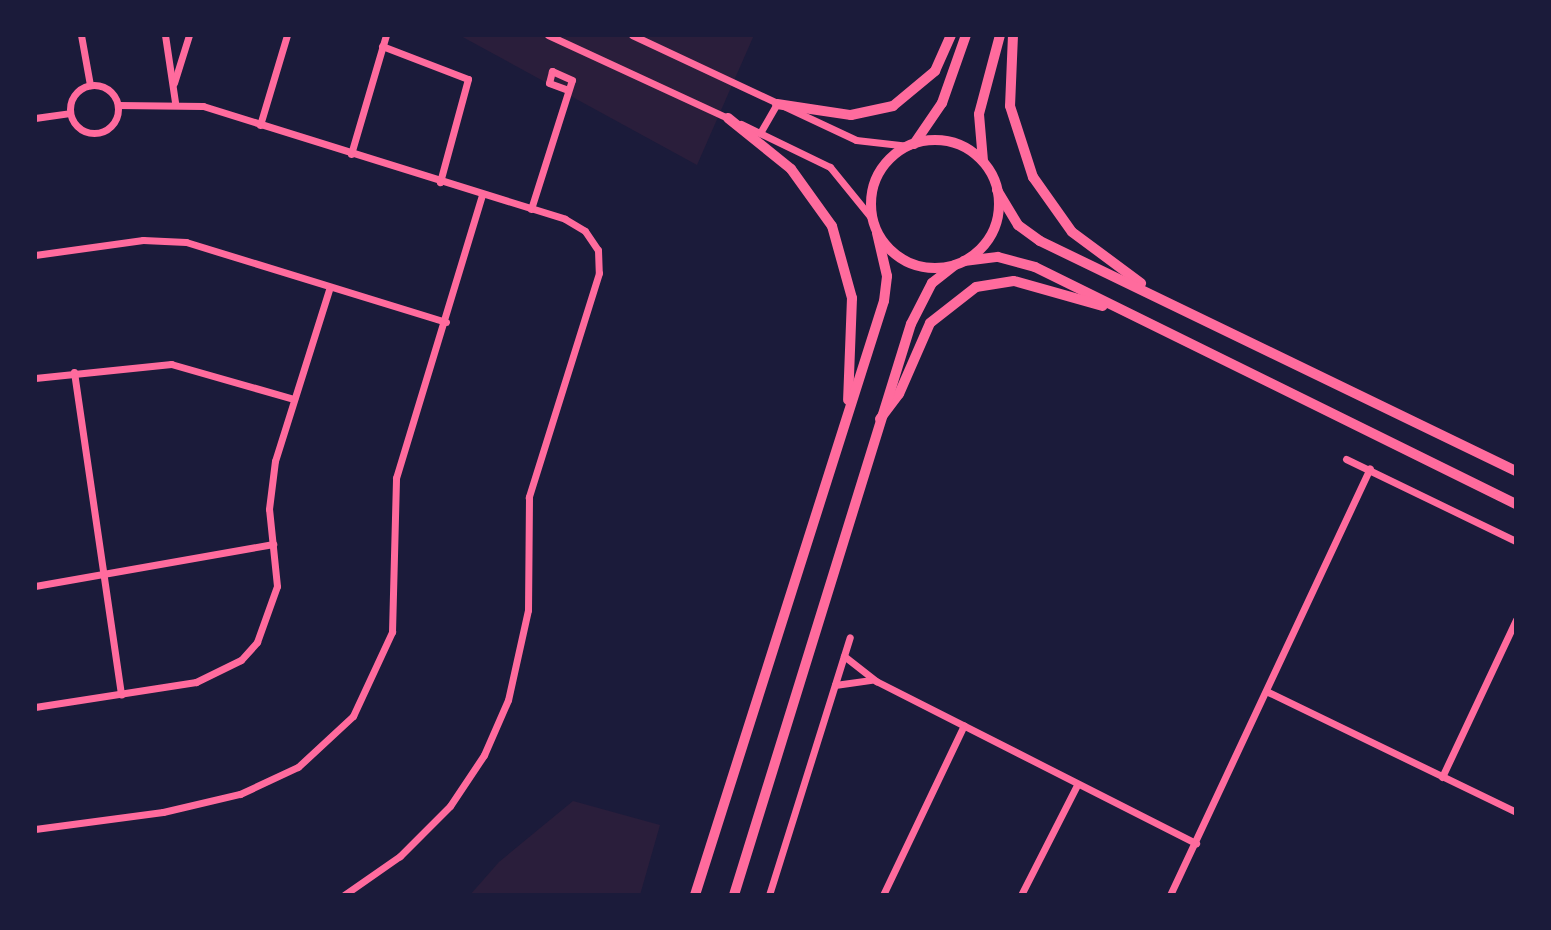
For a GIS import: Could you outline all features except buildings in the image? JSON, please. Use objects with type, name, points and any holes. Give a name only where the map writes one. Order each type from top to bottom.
[{"type":"highway","points":[[777,104],[851,115],[893,106],[935,71],[951,35]]},
{"type":"highway","points":[[695,895],[848,402],[886,290],[873,220],[874,185],[881,169],[911,145],[942,103],[966,35]]},
{"type":"highway","points":[[1000,35],[979,114],[982,162],[997,190],[1028,234],[1516,471]]},
{"type":"highway","points":[[1013,35],[1013,128],[1046,200],[1087,245],[1170,302]]},
{"type":"highway","points":[[728,118],[791,169],[832,226],[852,298],[848,402]]},
{"type":"highway","points":[[911,145],[951,142],[982,162]]},
{"type":"highway","points":[[734,895],[878,421],[919,304],[989,238],[997,190]]},
{"type":"highway","points":[[877,233],[911,262],[1015,260],[1125,311],[1516,503]]},
{"type":"highway","points":[[878,421],[899,394],[930,323],[976,287],[1041,285],[1125,311]]},
{"type":"street","points":[[81,35],[90,85]]},
{"type":"street","points":[[165,35],[175,102]]},
{"type":"street","points":[[173,87],[189,35]]},
{"type":"street","points":[[260,125],[287,35]]},
{"type":"street","points":[[351,154],[386,35]]},
{"type":"street","points":[[632,35],[856,140],[911,145]]},
{"type":"street","points":[[549,36],[830,167],[873,220]]},
{"type":"street","points":[[382,46],[468,79],[440,182]]},
{"type":"street","points":[[70,113],[78,90],[90,85],[102,86],[118,105]]},
{"type":"street","points":[[531,209],[568,90]]},
{"type":"street","points":[[118,105],[175,102],[260,125],[531,209],[585,231],[599,261],[529,497],[528,610],[516,678],[484,755],[450,806],[400,856],[344,895]]},
{"type":"street","points":[[761,133],[777,104]]},
{"type":"street","points":[[70,113],[86,132],[98,133],[110,128],[118,105]]},
{"type":"street","points":[[35,118],[70,113]]},
{"type":"street","points":[[35,829],[163,812],[240,794],[299,767],[353,716],[392,632],[393,493],[482,195]]},
{"type":"street","points":[[35,255],[172,240],[446,322]]},
{"type":"street","points":[[35,707],[183,686],[241,660],[273,609],[272,477],[330,287]]},
{"type":"street","points":[[35,377],[171,364],[294,399]]},
{"type":"street","points":[[74,372],[121,695]]},
{"type":"street","points":[[1346,458],[1516,541]]},
{"type":"street","points":[[1170,895],[1268,692],[1370,469]]},
{"type":"street","points":[[35,586],[103,571],[273,544]]},
{"type":"street","points":[[1442,777],[1516,620]]},
{"type":"street","points":[[769,895],[850,637]]},
{"type":"street","points":[[844,656],[876,681],[1077,785],[1196,842]]},
{"type":"street","points":[[835,685],[876,681]]},
{"type":"street","points":[[1268,692],[1516,812]]},
{"type":"street","points":[[883,895],[964,725]]},
{"type":"street","points":[[1021,895],[1077,785]]},
{"type":"shaded area","points":[[459,35],[754,35],[697,165]]},
{"type":"shaded area","points":[[573,801],[660,825],[640,895],[470,895],[499,862]]}]
